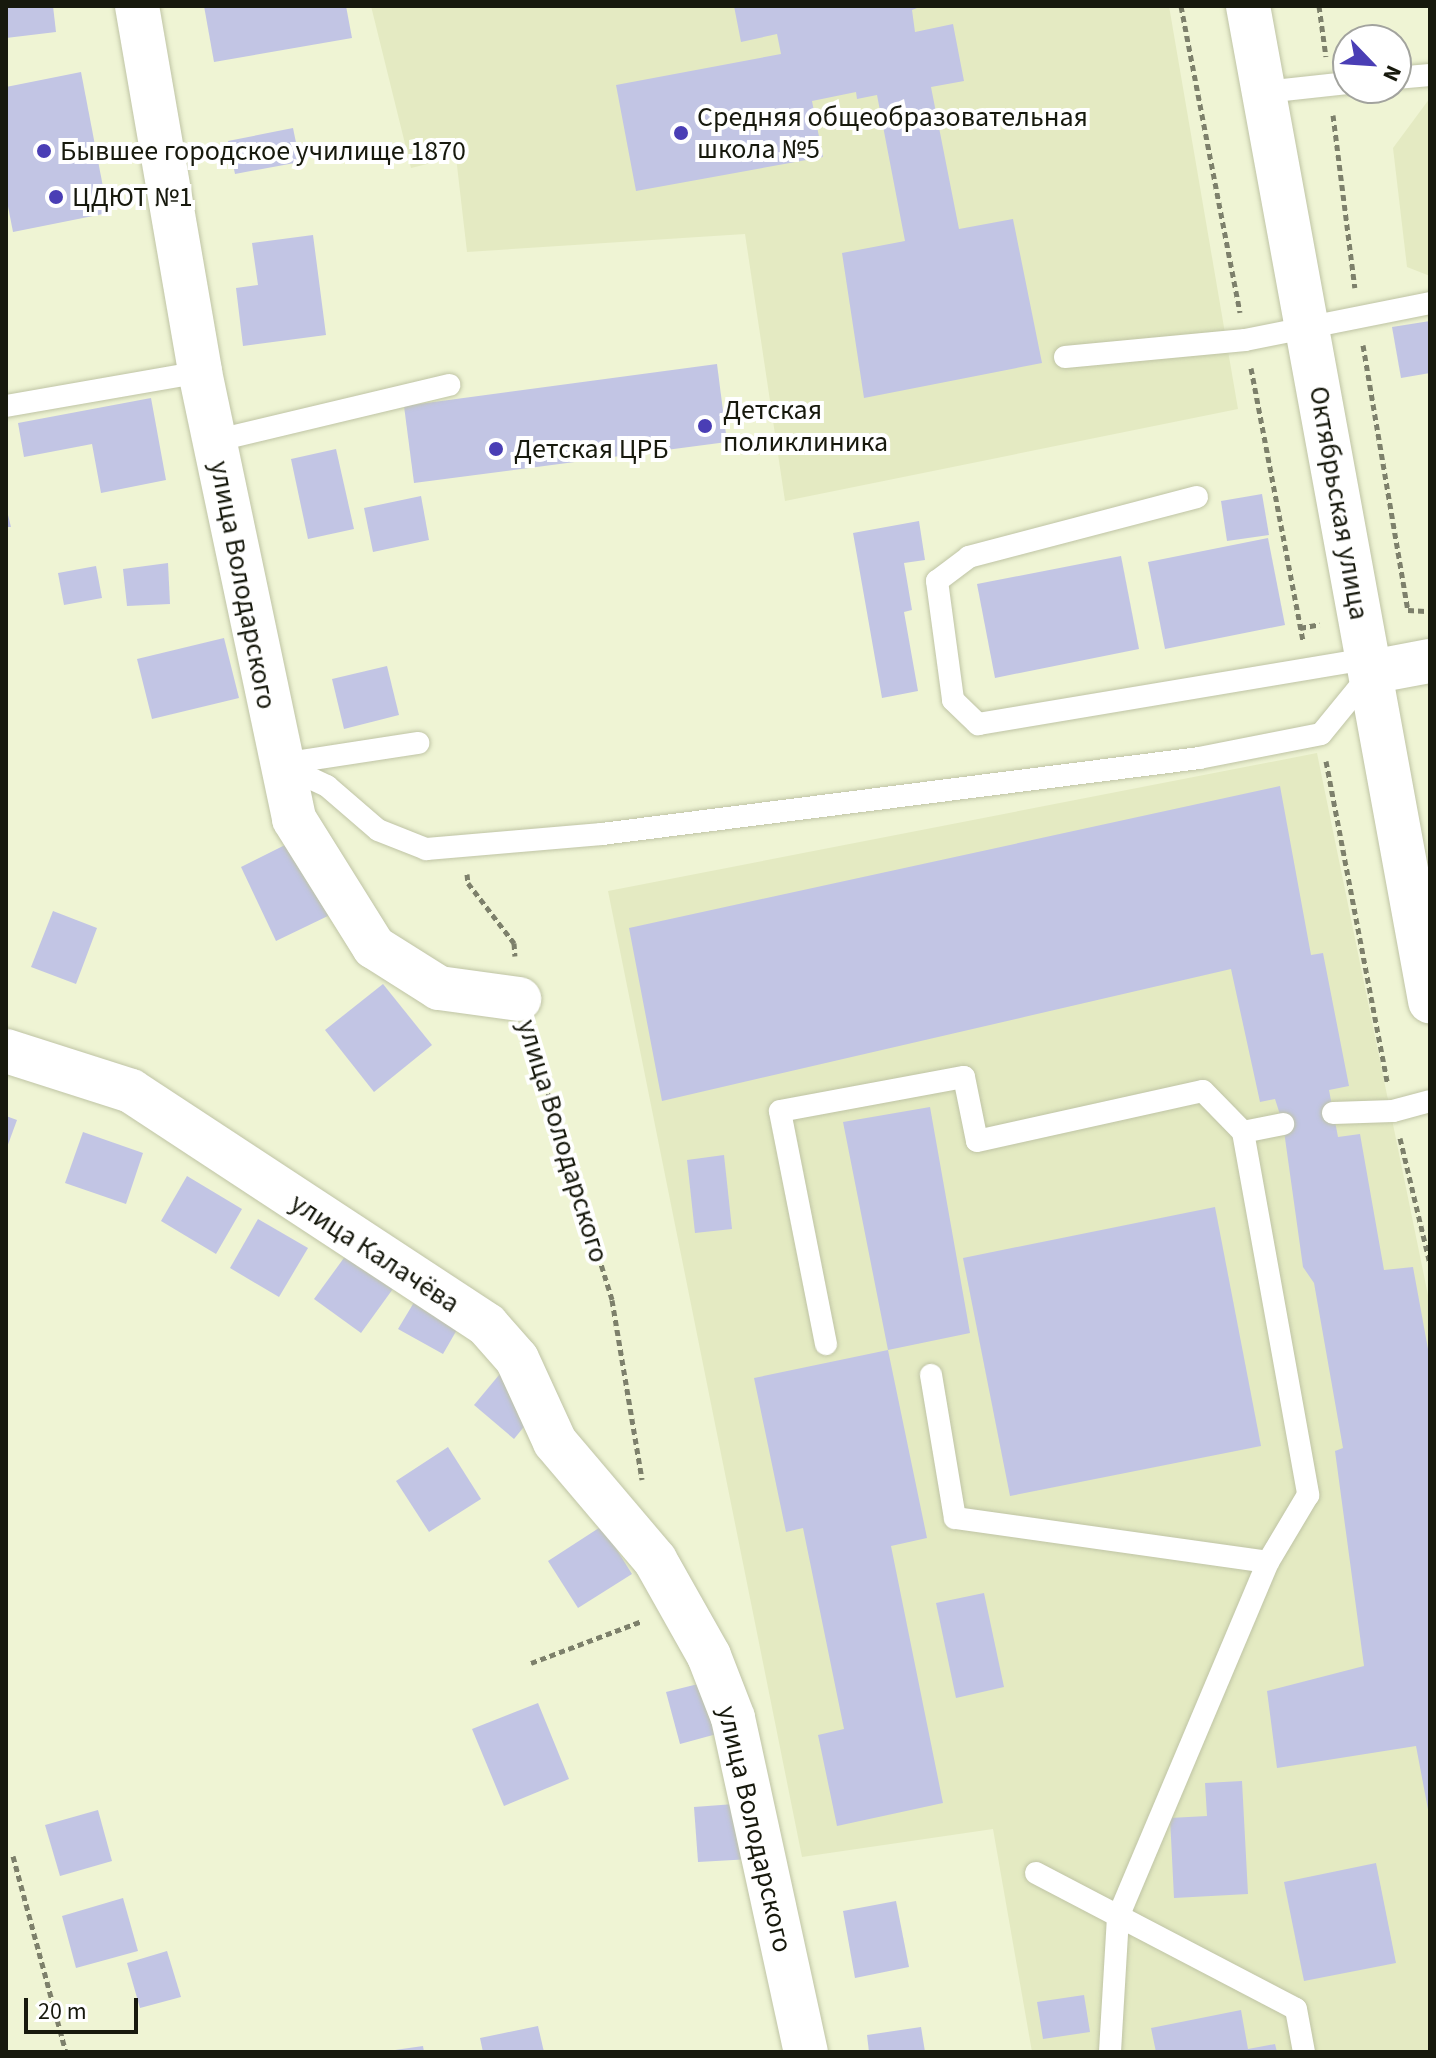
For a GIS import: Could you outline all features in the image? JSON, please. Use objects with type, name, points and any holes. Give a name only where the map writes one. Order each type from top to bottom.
[{"type":"street","name":"улица Володарского","points":[[137,6],[200,372],[294,819],[374,947],[439,988],[519,999]]},
{"type":"street","name":"Октябрьская улица","points":[[1248,6],[1430,1001]]},
{"type":"street","points":[[1370,666],[1430,661]]},
{"type":"street","name":"улица Калачёва","points":[[6,1051],[131,1091],[487,1325],[517,1359],[555,1442],[655,1560]]},
{"type":"street","name":"улица Володарского","points":[[655,1560],[709,1656],[733,1718],[806,2052]]},
{"type":"lane","points":[[1265,92],[1332,85]]},
{"type":"lane","points":[[1065,357],[1308,329],[1430,303]]},
{"type":"lane","points":[[6,406],[200,372]]},
{"type":"lane","points":[[214,441],[449,385]]},
{"type":"lane","points":[[1197,497],[969,557],[937,581],[953,700],[978,724],[1370,666]]},
{"type":"lane","points":[[281,764],[327,786],[378,830],[426,849],[602,834],[1199,758],[1321,734],[1370,666]]},
{"type":"lane","points":[[281,764],[418,743]]},
{"type":"lane","points":[[826,1344],[780,1111],[964,1077],[977,1141],[1203,1091],[1243,1132],[1308,1495],[1268,1562],[1118,1917],[1110,2052]]},
{"type":"lane","points":[[1333,1113],[1393,1111],[1430,1101]]},
{"type":"lane","points":[[1243,1132],[1283,1124]]},
{"type":"lane","points":[[931,1375],[955,1518],[1268,1562]]},
{"type":"lane","points":[[1036,1873],[1296,2009],[1304,2052]]},
{"type":"path","points":[[485,844],[467,863],[468,883],[514,943],[519,999]]},
{"type":"path","name":"улица Володарского","points":[[519,999],[612,1300],[642,1483]]},
{"type":"path","points":[[531,1663],[681,1607]]},
{"type":"path","points":[[13,1856],[66,2052]]},
{"type":"shaded area","points":[[371,6],[1169,6],[1238,409],[785,501],[745,234],[467,252],[456,157],[411,168]]},
{"type":"shaded area","points":[[1430,98],[1430,276],[1407,267],[1393,148]]},
{"type":"shaded area","points":[[1317,753],[1430,1305],[1430,2052],[1032,2052],[993,1829],[802,1857],[608,891]]},
{"type":"building","points":[[6,6],[53,6],[56,32],[6,38]]},
{"type":"building","points":[[204,6],[346,6],[352,38],[214,62]]},
{"type":"building","points":[[734,6],[922,6],[912,10],[915,32],[953,24],[964,81],[931,87],[959,229],[1013,219],[1042,363],[864,398],[842,253],[905,241],[877,95],[857,99],[856,92],[812,101],[823,157],[636,191],[616,85],[781,54],[777,34],[741,42]]},
{"type":"building","points":[[81,72],[108,213],[13,232],[6,196],[6,87]]},
{"type":"building","points":[[293,128],[300,162],[235,174],[228,141]]},
{"type":"building","points":[[313,235],[326,335],[243,346],[236,288],[258,285],[252,243]]},
{"type":"building","points":[[1430,321],[1430,373],[1401,378],[1392,327]]},
{"type":"building","points":[[717,364],[727,442],[414,483],[404,406]]},
{"type":"building","points":[[151,398],[166,480],[101,493],[92,444],[24,457],[18,423]]},
{"type":"building","points":[[336,449],[354,529],[308,539],[291,459]]},
{"type":"building","points":[[1262,494],[1269,535],[1227,541],[1221,501]]},
{"type":"building","points":[[421,496],[429,540],[373,552],[364,508]]},
{"type":"building","points":[[6,507],[11,527],[6,527]]},
{"type":"building","points":[[919,521],[925,560],[904,563],[912,610],[904,612],[918,691],[882,698],[853,533]]},
{"type":"building","points":[[1268,538],[1285,625],[1165,649],[1148,562]]},
{"type":"building","points":[[1121,556],[1139,649],[995,678],[977,584]]},
{"type":"building","points":[[168,563],[170,604],[127,606],[123,569]]},
{"type":"building","points":[[96,566],[102,598],[64,605],[58,573]]},
{"type":"building","points":[[224,638],[239,698],[152,719],[137,659]]},
{"type":"building","points":[[387,666],[399,715],[344,729],[332,679]]},
{"type":"building","points":[[1280,786],[1311,955],[1323,953],[1349,1086],[1329,1090],[1338,1137],[1360,1134],[1384,1270],[1413,1267],[1430,1360],[1430,1820],[1416,1746],[1277,1768],[1267,1691],[1364,1666],[1335,1451],[1343,1448],[1314,1283],[1303,1267],[1283,1124],[1275,1099],[1260,1102],[1231,969],[662,1101],[629,928]]},
{"type":"building","points":[[295,840],[332,914],[276,941],[241,867]]},
{"type":"building","points":[[53,911],[97,928],[76,984],[31,967]]},
{"type":"building","points":[[383,984],[432,1045],[374,1092],[325,1030]]},
{"type":"building","points":[[930,1107],[970,1333],[888,1350],[843,1122]]},
{"type":"building","points":[[6,1116],[17,1120],[6,1150]]},
{"type":"building","points":[[83,1132],[143,1153],[126,1204],[65,1183]]},
{"type":"building","points":[[724,1155],[732,1229],[695,1233],[687,1160]]},
{"type":"building","points":[[187,1176],[242,1209],[216,1254],[161,1221]]},
{"type":"building","points":[[1215,1207],[1261,1446],[1010,1496],[963,1258]]},
{"type":"building","points":[[258,1219],[308,1248],[279,1297],[230,1268]]},
{"type":"building","points":[[349,1251],[395,1286],[361,1333],[314,1299]]},
{"type":"building","points":[[422,1289],[466,1314],[443,1354],[398,1329]]},
{"type":"building","points":[[888,1350],[927,1538],[891,1546],[943,1803],[837,1826],[818,1735],[844,1729],[803,1528],[786,1532],[754,1378]]},
{"type":"building","points":[[509,1363],[549,1396],[514,1439],[474,1405]]},
{"type":"building","points":[[448,1447],[481,1499],[429,1532],[396,1481]]},
{"type":"building","points":[[602,1526],[632,1574],[578,1608],[548,1561]]},
{"type":"building","points":[[984,1593],[1004,1687],[956,1698],[936,1603]]},
{"type":"building","points":[[710,1681],[724,1732],[680,1744],[666,1692]]},
{"type":"building","points":[[538,1703],[569,1779],[504,1806],[472,1729]]},
{"type":"building","points":[[1242,1781],[1248,1894],[1174,1898],[1170,1818],[1207,1816],[1205,1783]]},
{"type":"building","points":[[748,1803],[751,1859],[698,1862],[694,1807]]},
{"type":"building","points":[[98,1810],[112,1861],[60,1876],[45,1825]]},
{"type":"building","points":[[1376,1863],[1396,1963],[1304,1981],[1284,1882]]},
{"type":"building","points":[[123,1898],[138,1951],[76,1968],[62,1916]]},
{"type":"building","points":[[896,1901],[909,1967],[855,1978],[843,1911]]},
{"type":"building","points":[[167,1951],[181,1997],[140,2008],[127,1963]]},
{"type":"building","points":[[1084,1995],[1090,2032],[1043,2039],[1037,2002]]},
{"type":"building","points":[[1241,2010],[1248,2049],[1275,2044],[1277,2052],[1156,2052],[1151,2028]]},
{"type":"building","points":[[538,2026],[544,2052],[483,2052],[480,2038]]},
{"type":"building","points":[[921,2027],[925,2052],[869,2052],[867,2035]]},
{"type":"building","points":[[423,2046],[424,2052],[395,2050]]},
{"type":"place","name":"Средняя общеобразовательная школа №5","points":[[681,133]]},
{"type":"place","name":"Бывшее городское училище 1870","points":[[44,151]]},
{"type":"place","name":"ЦДЮТ №1","points":[[56,197]]},
{"type":"place","name":"Детская поликлиника","points":[[705,426]]},
{"type":"place","name":"Детская ЦРБ","points":[[496,449]]}]
